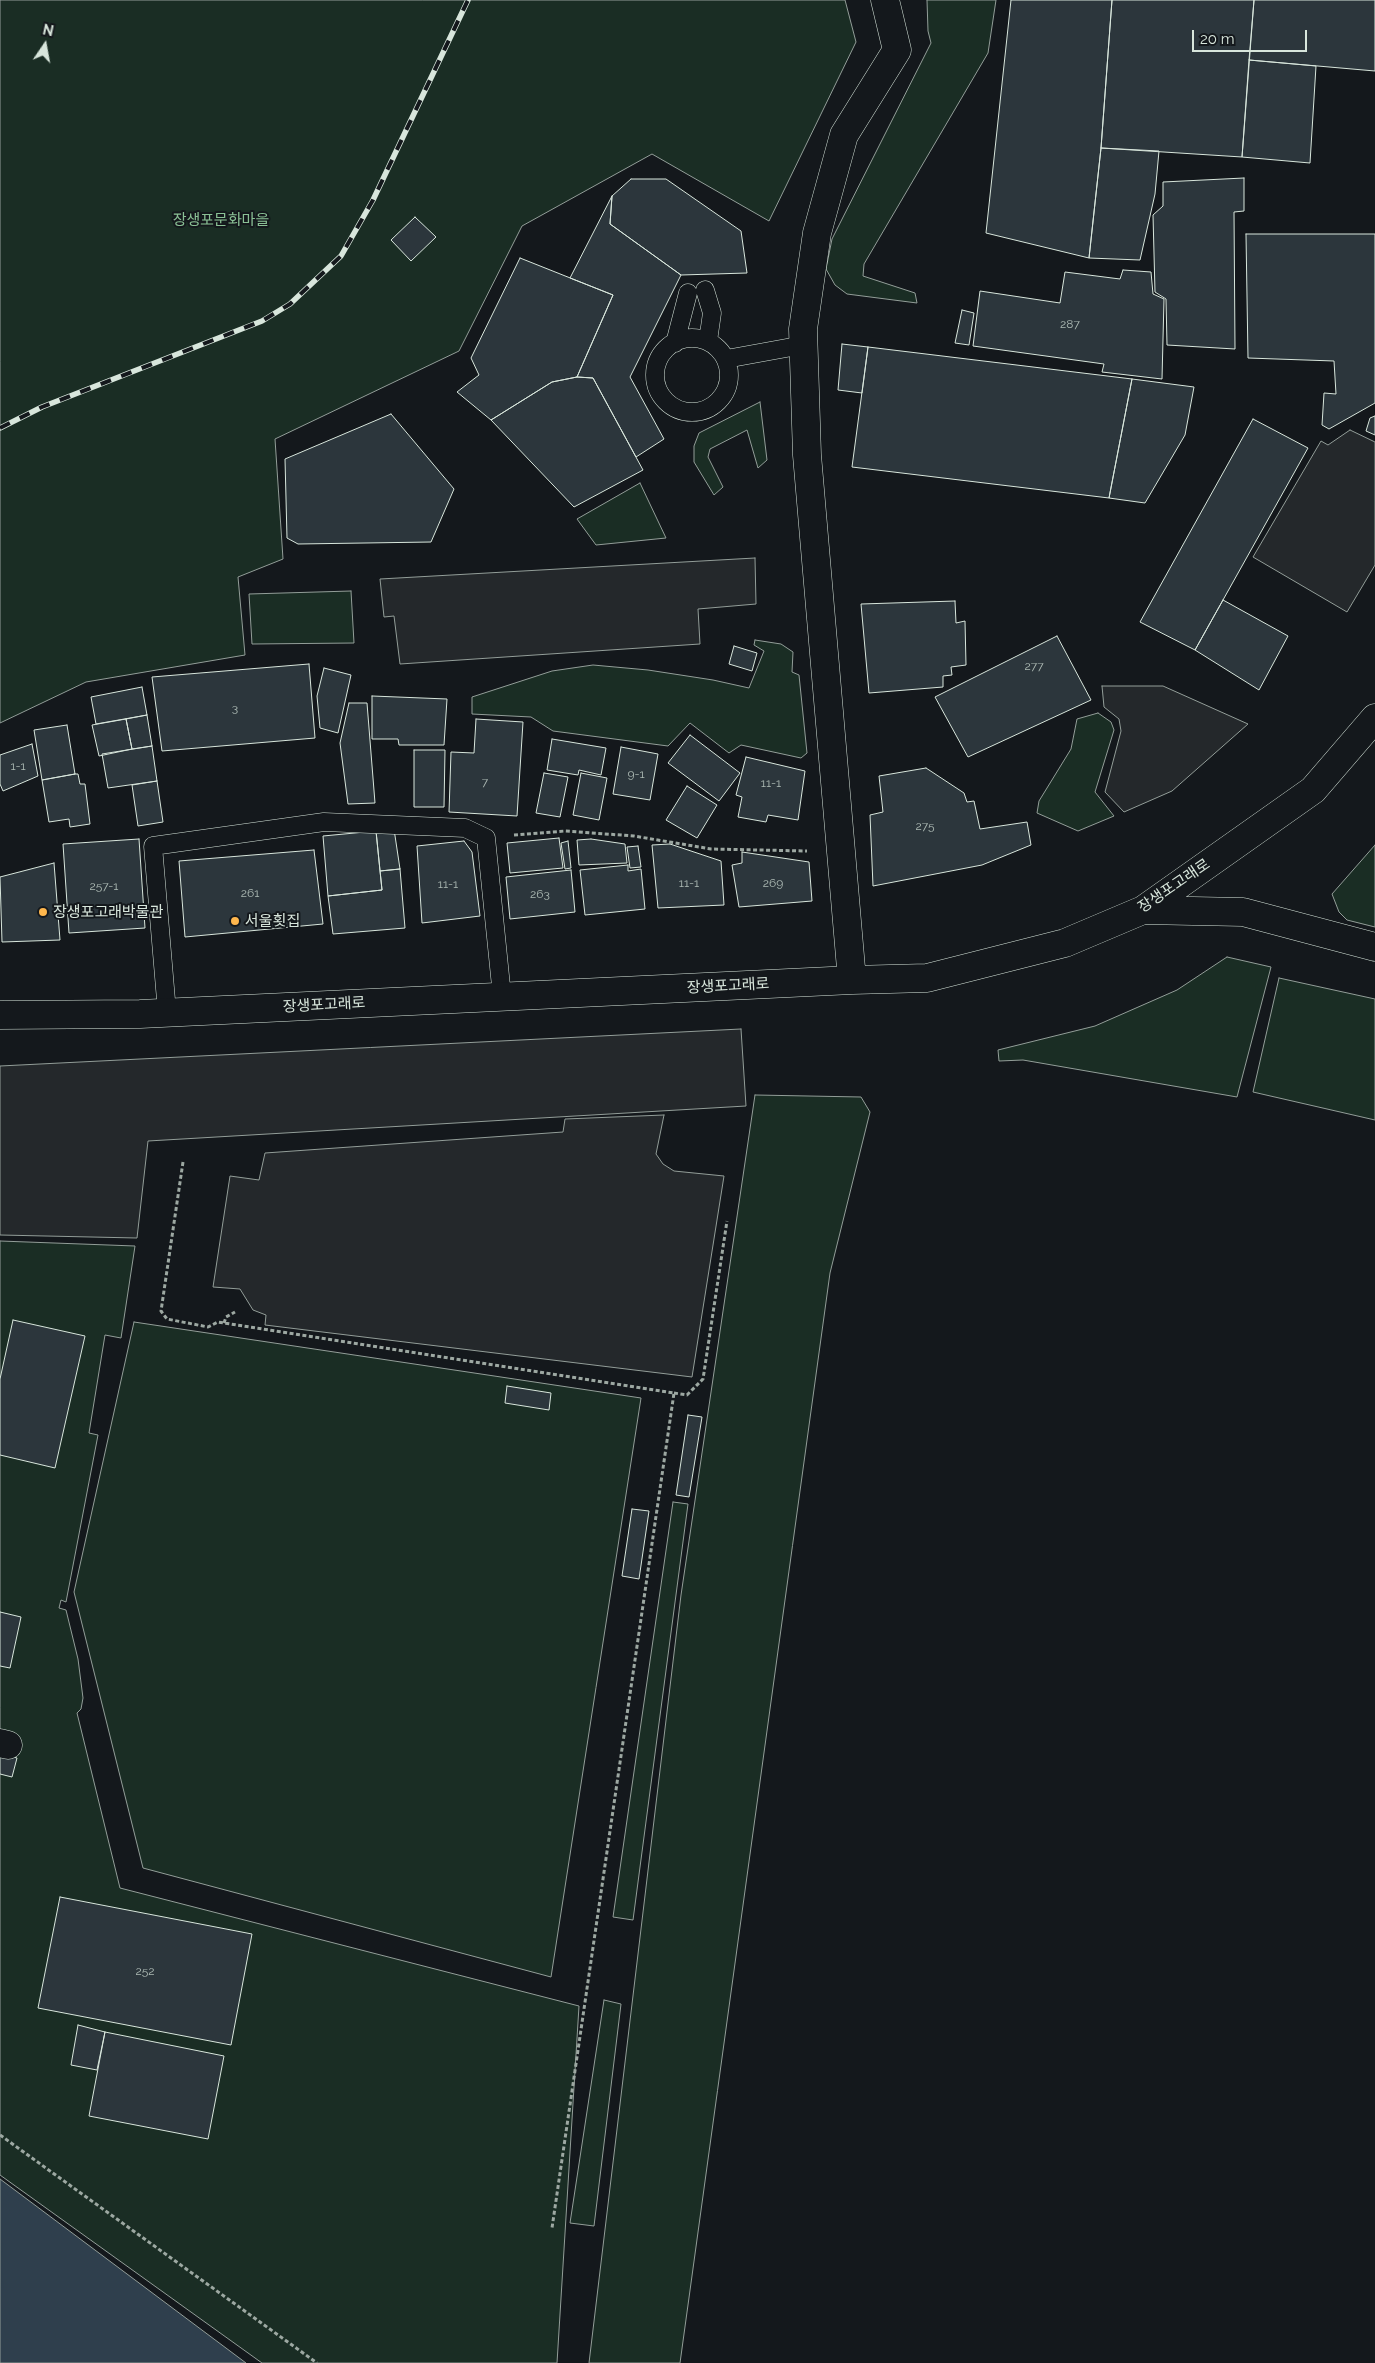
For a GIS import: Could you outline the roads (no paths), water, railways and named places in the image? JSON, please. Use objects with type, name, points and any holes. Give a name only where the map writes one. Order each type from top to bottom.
[{"type":"street","points":[[852,980],[807,454],[803,329],[817,233],[844,135],[897,50],[885,0]]},
{"type":"street","name":"장생포고래로","points":[[0,1015],[167,1012],[927,978],[1065,942],[1143,910],[1313,790],[1375,718]]},
{"type":"street","points":[[1143,910],[1243,912],[1375,947]]},
{"type":"lane","points":[[705,290],[712,313],[708,341]]},
{"type":"lane","points":[[675,343],[688,293]]},
{"type":"lane","points":[[695,339],[708,341],[726,359],[729,370],[729,382],[725,393],[709,409],[685,412],[665,400],[658,390],[655,378],[657,366],[662,354],[675,343],[695,339]]},
{"type":"lane","points":[[726,359],[803,345]]},
{"type":"lane","points":[[167,1012],[153,846],[324,822],[464,828],[486,838],[502,996]]},
{"type":"water","points":[[0,2179],[246,2363],[0,2363]]},
{"type":"railway","points":[[0,428],[42,407],[262,321],[290,304],[341,256],[373,200],[468,0]]},
{"type":"place","name":"장생포고래박물관","points":[[43,912]]},
{"type":"place","name":"서울횟집","points":[[235,921]]},
{"type":"park label","name":"장생포문화마을","points":[[221,220]]}]
